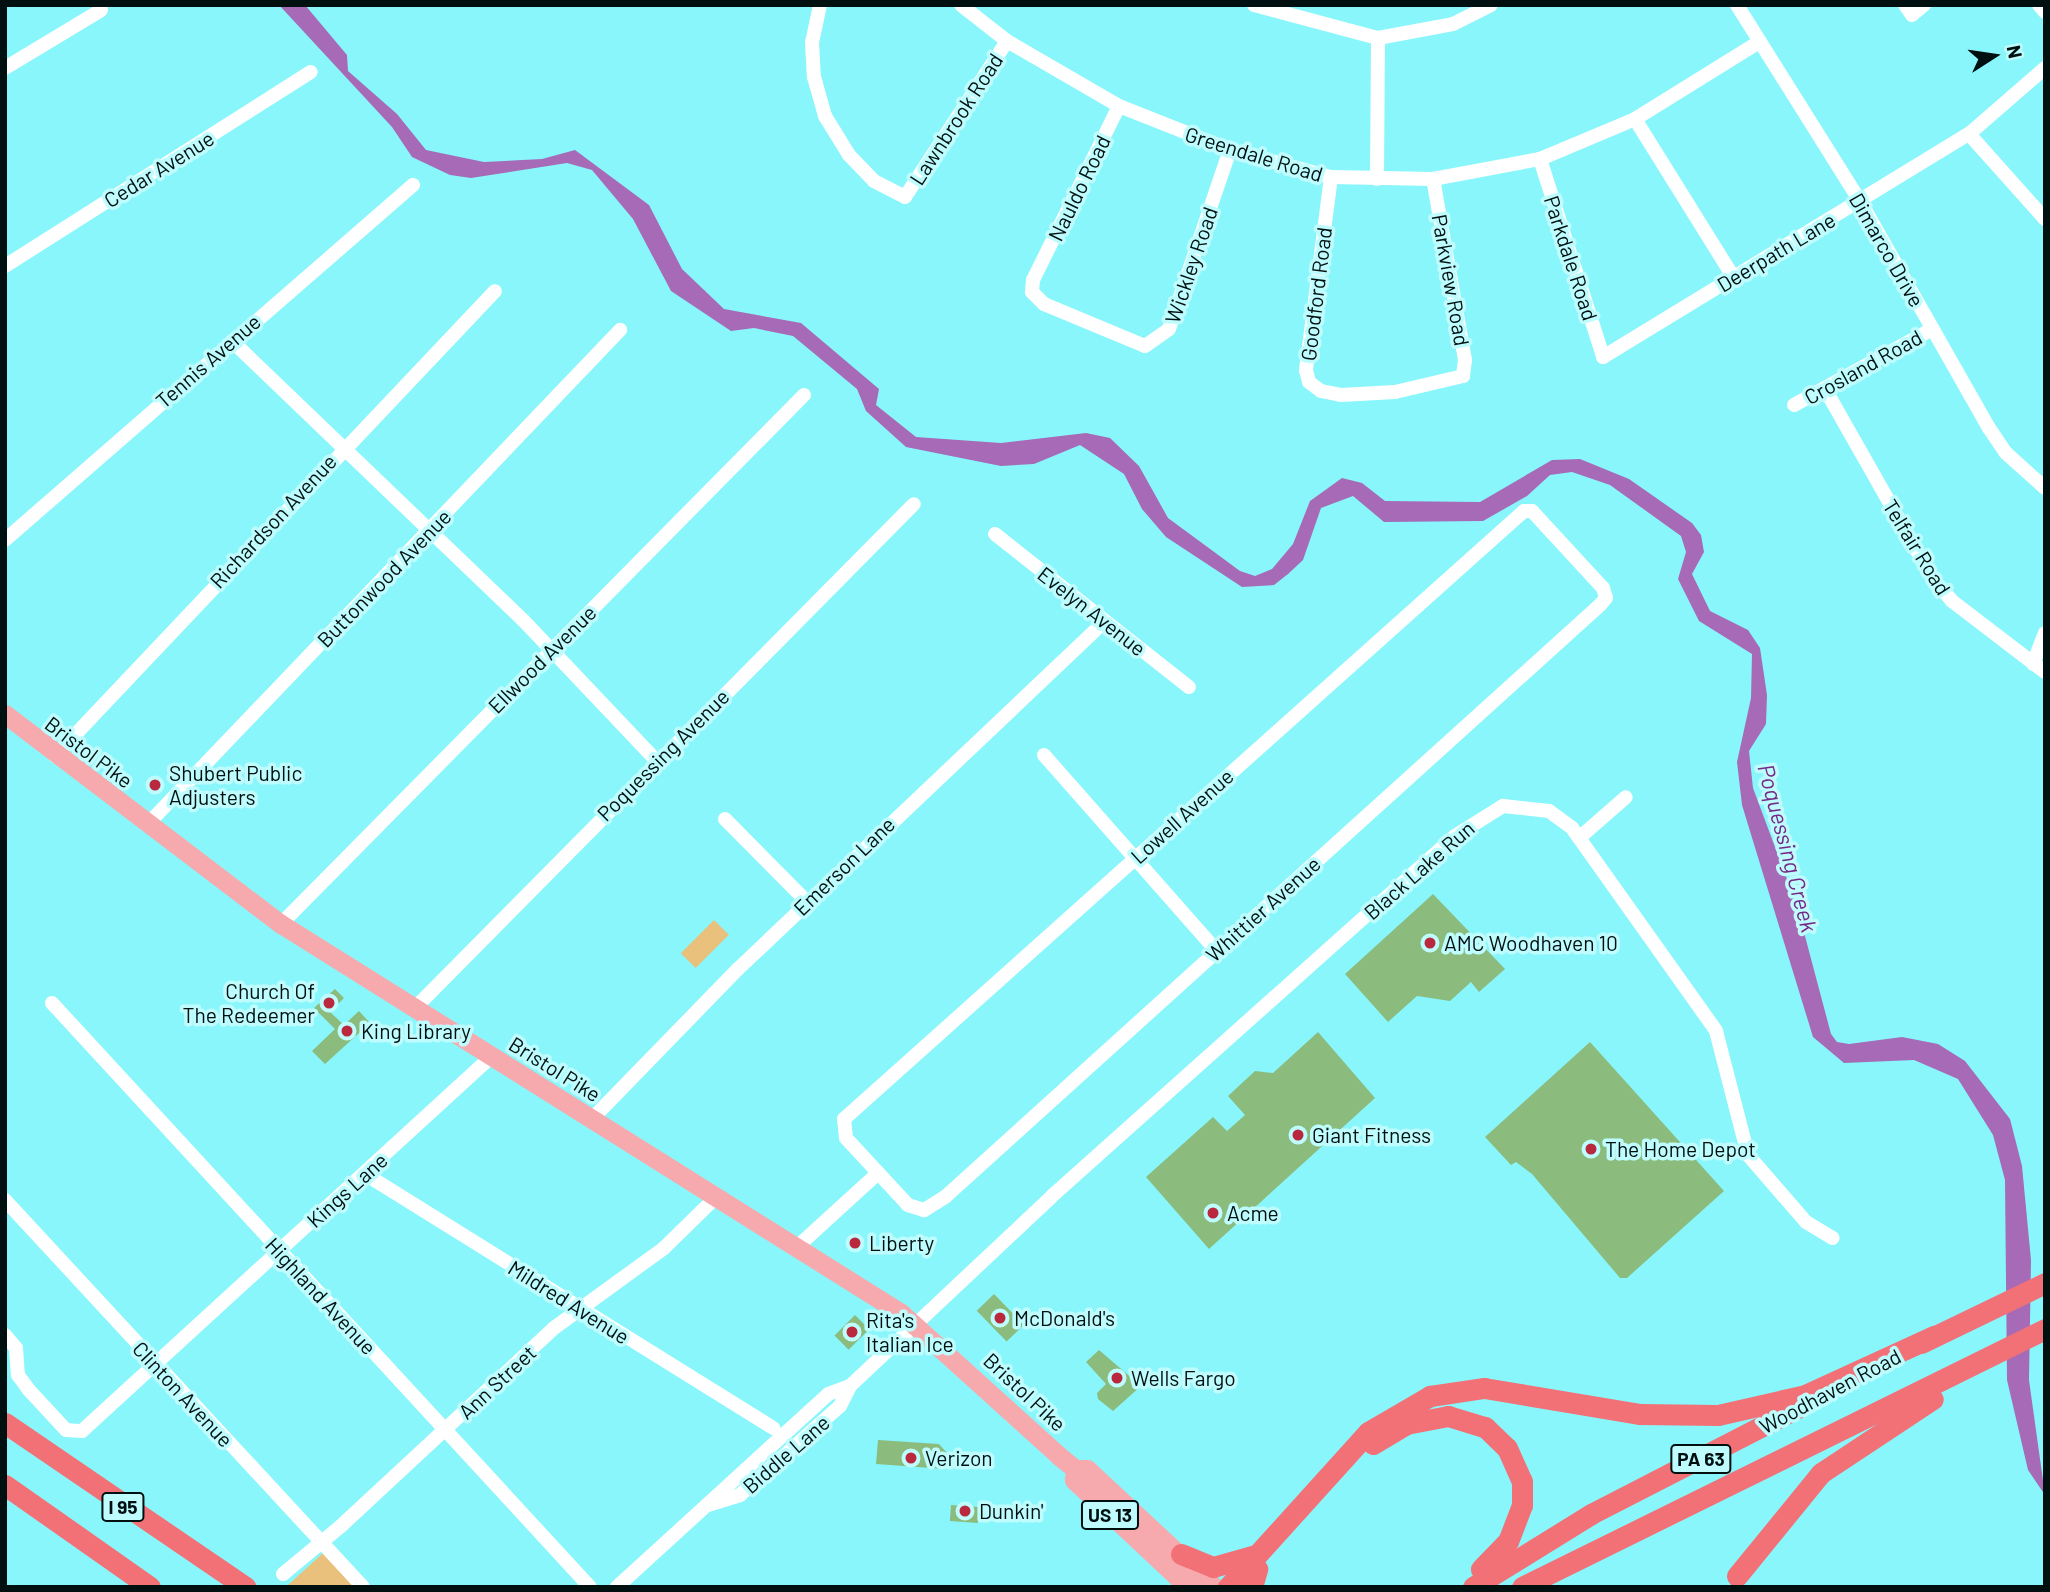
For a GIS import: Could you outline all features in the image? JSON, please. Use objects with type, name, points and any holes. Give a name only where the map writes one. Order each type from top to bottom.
[{"type":"highway","name":"Woodhaven Road","points":[[1473,1587],[1591,1514],[2040,1278]]},
{"type":"highway","points":[[1684,1416],[1745,1406],[1836,1377],[2001,1298]]},
{"type":"highway","points":[[1241,1587],[1368,1432],[1430,1396],[1484,1388],[1606,1410],[1684,1416],[1750,1409],[1805,1395],[1934,1336]]},
{"type":"highway","name":"Woodhaven Road","points":[[1522,1587],[1680,1504],[1954,1376],[2041,1339]]},
{"type":"highway","points":[[1734,1581],[1821,1473],[1929,1401],[2004,1356]]},
{"type":"highway","points":[[1734,1581],[1767,1522],[1821,1464],[1954,1376]]},
{"type":"highway","points":[[1228,1587],[1254,1570],[1379,1439],[1405,1424],[1448,1416],[1493,1433],[1512,1456],[1523,1489],[1508,1541],[1461,1587]]},
{"type":"highway","name":"I 95","points":[[5,1423],[245,1587]]},
{"type":"highway","name":"I 95","points":[[5,1485],[150,1587]]},
{"type":"highway","points":[[1181,1554],[1213,1567],[1254,1570]]},
{"type":"highway","points":[[118,1567],[137,1587]]},
{"type":"main road","name":"Bristol Pike","points":[[5,714],[55,756],[281,924],[916,1324],[1075,1469],[1087,1469],[1214,1587]]},
{"type":"main road","name":"Bristol Pike","points":[[1075,1469],[1074,1480],[1188,1587]]},
{"type":"street","name":"Lawnbrook Road","points":[[820,5],[812,42],[814,77],[825,116],[849,155],[874,181],[905,197],[1007,41]]},
{"type":"street","name":"Greendale Road","points":[[961,5],[1007,41],[1119,106],[1230,150],[1331,177],[1433,179],[1540,159],[1635,119],[1759,42]]},
{"type":"street","points":[[1254,5],[1378,38],[1453,23],[1490,5]]},
{"type":"street","name":"Dimarco Drive","points":[[1737,5],[1860,201],[2006,453],[2045,488]]},
{"type":"street","points":[[1905,5],[1912,15],[1924,5]]},
{"type":"street","points":[[2039,5],[2045,12]]},
{"type":"street","points":[[5,68],[101,10]]},
{"type":"street","points":[[1377,179],[1378,38]]},
{"type":"street","name":"Deerpath Lane","points":[[1603,356],[1969,134],[2045,68]]},
{"type":"street","name":"Cedar Avenue","points":[[5,266],[311,72]]},
{"type":"street","name":"Nauldo Road","points":[[1038,271],[1119,106]]},
{"type":"street","points":[[1635,119],[1734,278]]},
{"type":"street","points":[[1969,134],[2045,219]]},
{"type":"street","name":"Wickley Road","points":[[1038,271],[1032,292],[1045,304],[1145,346],[1155,343],[1169,330],[1230,150]]},
{"type":"street","name":"Parkdale Road","points":[[1540,159],[1603,356]]},
{"type":"street","name":"Goodford Road","points":[[1331,177],[1309,382],[1321,391],[1341,395],[1395,392],[1458,378]]},
{"type":"street","name":"Parkview Road","points":[[1433,179],[1465,360],[1458,378]]},
{"type":"street","name":"Tennis Avenue","points":[[5,540],[413,185]]},
{"type":"street","name":"Richardson Avenue","points":[[55,756],[342,448],[495,291]]},
{"type":"street","name":"Crosland Road","points":[[1794,405],[1932,329]]},
{"type":"street","name":"Buttonwood Avenue","points":[[147,825],[620,330]]},
{"type":"street","points":[[232,341],[551,652],[657,761]]},
{"type":"street","name":"Telfair Road","points":[[1825,389],[1933,579],[1952,601],[2039,668]]},
{"type":"street","name":"Ellwood Avenue","points":[[281,924],[804,395]]},
{"type":"street","name":"Poquessing Avenue","points":[[415,1008],[914,504]]},
{"type":"street","name":"Lowell Avenue","points":[[878,1173],[846,1138],[842,1124],[1524,511],[1532,511],[1603,588],[1606,598],[1600,605]]},
{"type":"street","name":"Evelyn Avenue","points":[[995,534],[1189,687]]},
{"type":"street","name":"Whittier Avenue","points":[[878,1173],[908,1205],[924,1210],[945,1197],[1600,605]]},
{"type":"street","name":"Emerson Lane","points":[[592,1119],[807,902],[1104,622]]},
{"type":"street","points":[[2039,668],[2045,633]]},
{"type":"street","points":[[1044,755],[1216,950]]},
{"type":"street","points":[[1579,838],[1626,797]]},
{"type":"street","name":"Black Lake Run","points":[[916,1324],[1061,1188],[1480,817],[1503,806],[1525,806],[1549,811],[1579,838],[1716,1031],[1748,1155],[1806,1222],[1833,1238]]},
{"type":"street","points":[[725,819],[807,902]]},
{"type":"street","name":"Highland Avenue","points":[[52,1003],[590,1587]]},
{"type":"street","name":"Kings Lane","points":[[5,1335],[16,1349],[18,1375],[28,1389],[75,1435],[156,1366],[492,1056]]},
{"type":"street","points":[[797,1247],[878,1173]]},
{"type":"street","name":"Mildred Avenue","points":[[365,1174],[773,1428]]},
{"type":"street","name":"Ann Street","points":[[283,1574],[322,1543],[579,1308],[664,1248],[716,1197]]},
{"type":"street","name":"Clinton Avenue","points":[[5,1200],[363,1587]]},
{"type":"street","name":"Biddle Lane","points":[[617,1587],[828,1394],[850,1386],[916,1324]]},
{"type":"shaded area","points":[[279,5],[305,5],[347,55],[348,71],[397,114],[426,150],[484,162],[542,159],[575,150],[649,205],[682,269],[724,309],[801,323],[879,389],[876,405],[916,437],[1001,443],[1086,433],[1110,438],[1139,466],[1168,518],[1240,571],[1255,576],[1272,569],[1293,544],[1310,501],[1342,478],[1362,483],[1385,501],[1480,502],[1552,460],[1580,459],[1629,479],[1692,523],[1701,535],[1704,552],[1692,574],[1710,611],[1748,630],[1760,648],[1767,695],[1766,724],[1749,751],[1753,788],[1797,906],[1831,1034],[1837,1042],[1849,1044],[1902,1037],[1938,1044],[1965,1061],[2010,1119],[2022,1166],[2031,1260],[2029,1380],[2045,1495],[2028,1470],[2007,1380],[2005,1180],[1993,1135],[1958,1079],[1914,1060],[1844,1063],[1813,1037],[1742,805],[1737,762],[1751,698],[1752,654],[1699,621],[1678,579],[1686,552],[1681,536],[1610,485],[1572,472],[1550,475],[1527,496],[1483,521],[1384,522],[1353,496],[1321,508],[1303,560],[1288,574],[1274,585],[1242,587],[1166,537],[1142,509],[1124,474],[1080,445],[1034,464],[1001,466],[906,447],[866,411],[857,389],[793,336],[754,328],[731,331],[671,291],[633,219],[592,170],[567,163],[471,178],[450,175],[412,157],[392,127]]},
{"type":"shaded area","points":[[714,920],[729,935],[696,968],[681,953]]},
{"type":"shaded area","points":[[323,1553],[354,1587],[288,1585]]},
{"type":"building","name":"AMC Woodhaven 10","points":[[1433,894],[1505,969],[1479,992],[1471,982],[1450,1001],[1417,996],[1388,1022],[1345,974]]},
{"type":"building","name":"King Library","points":[[335,989],[344,998],[330,1012],[344,1025],[359,1011],[370,1023],[325,1064],[312,1051],[335,1029],[314,1008]]},
{"type":"building","points":[[1318,1032],[1375,1098],[1209,1249],[1146,1177],[1213,1117],[1227,1131],[1245,1115],[1228,1096],[1255,1071],[1273,1073]]},
{"type":"building","name":"The Home Depot","points":[[1590,1042],[1724,1191],[1627,1278],[1620,1278],[1532,1174],[1516,1162],[1511,1165],[1485,1137]]},
{"type":"building","name":"McDonald's","points":[[994,1294],[1024,1325],[1007,1342],[977,1311]]},
{"type":"building","name":"Rita's Italian Ice","points":[[855,1315],[869,1329],[849,1350],[834,1336]]},
{"type":"building","name":"Wells Fargo","points":[[1099,1350],[1141,1386],[1113,1411],[1098,1399],[1097,1393],[1106,1384],[1086,1362]]},
{"type":"building","name":"Verizon","points":[[878,1440],[939,1444],[947,1453],[945,1469],[876,1464]]},
{"type":"building","name":"Dunkin'","points":[[951,1505],[979,1507],[978,1523],[950,1521]]},
{"type":"place","name":"Shubert Public Adjusters","points":[[155,785]]},
{"type":"place","name":"AMC Woodhaven 10","points":[[1430,943]]},
{"type":"place","name":"Church Of The Redeemer","points":[[329,1003]]},
{"type":"place","name":"King Library","points":[[347,1031]]},
{"type":"place","name":"Giant Fitness","points":[[1298,1135]]},
{"type":"place","name":"The Home Depot","points":[[1591,1149]]},
{"type":"place","name":"Acme","points":[[1213,1213]]},
{"type":"place","name":"Liberty","points":[[855,1243]]},
{"type":"place","name":"McDonald's","points":[[1000,1318]]},
{"type":"place","name":"Rita's Italian Ice","points":[[852,1332]]},
{"type":"place","name":"Wells Fargo","points":[[1117,1378]]},
{"type":"place","name":"Verizon","points":[[911,1458]]},
{"type":"place","name":"Dunkin'","points":[[965,1511]]},
{"type":"water label","name":"Poquessing Creek","points":[[1788,848]]}]
